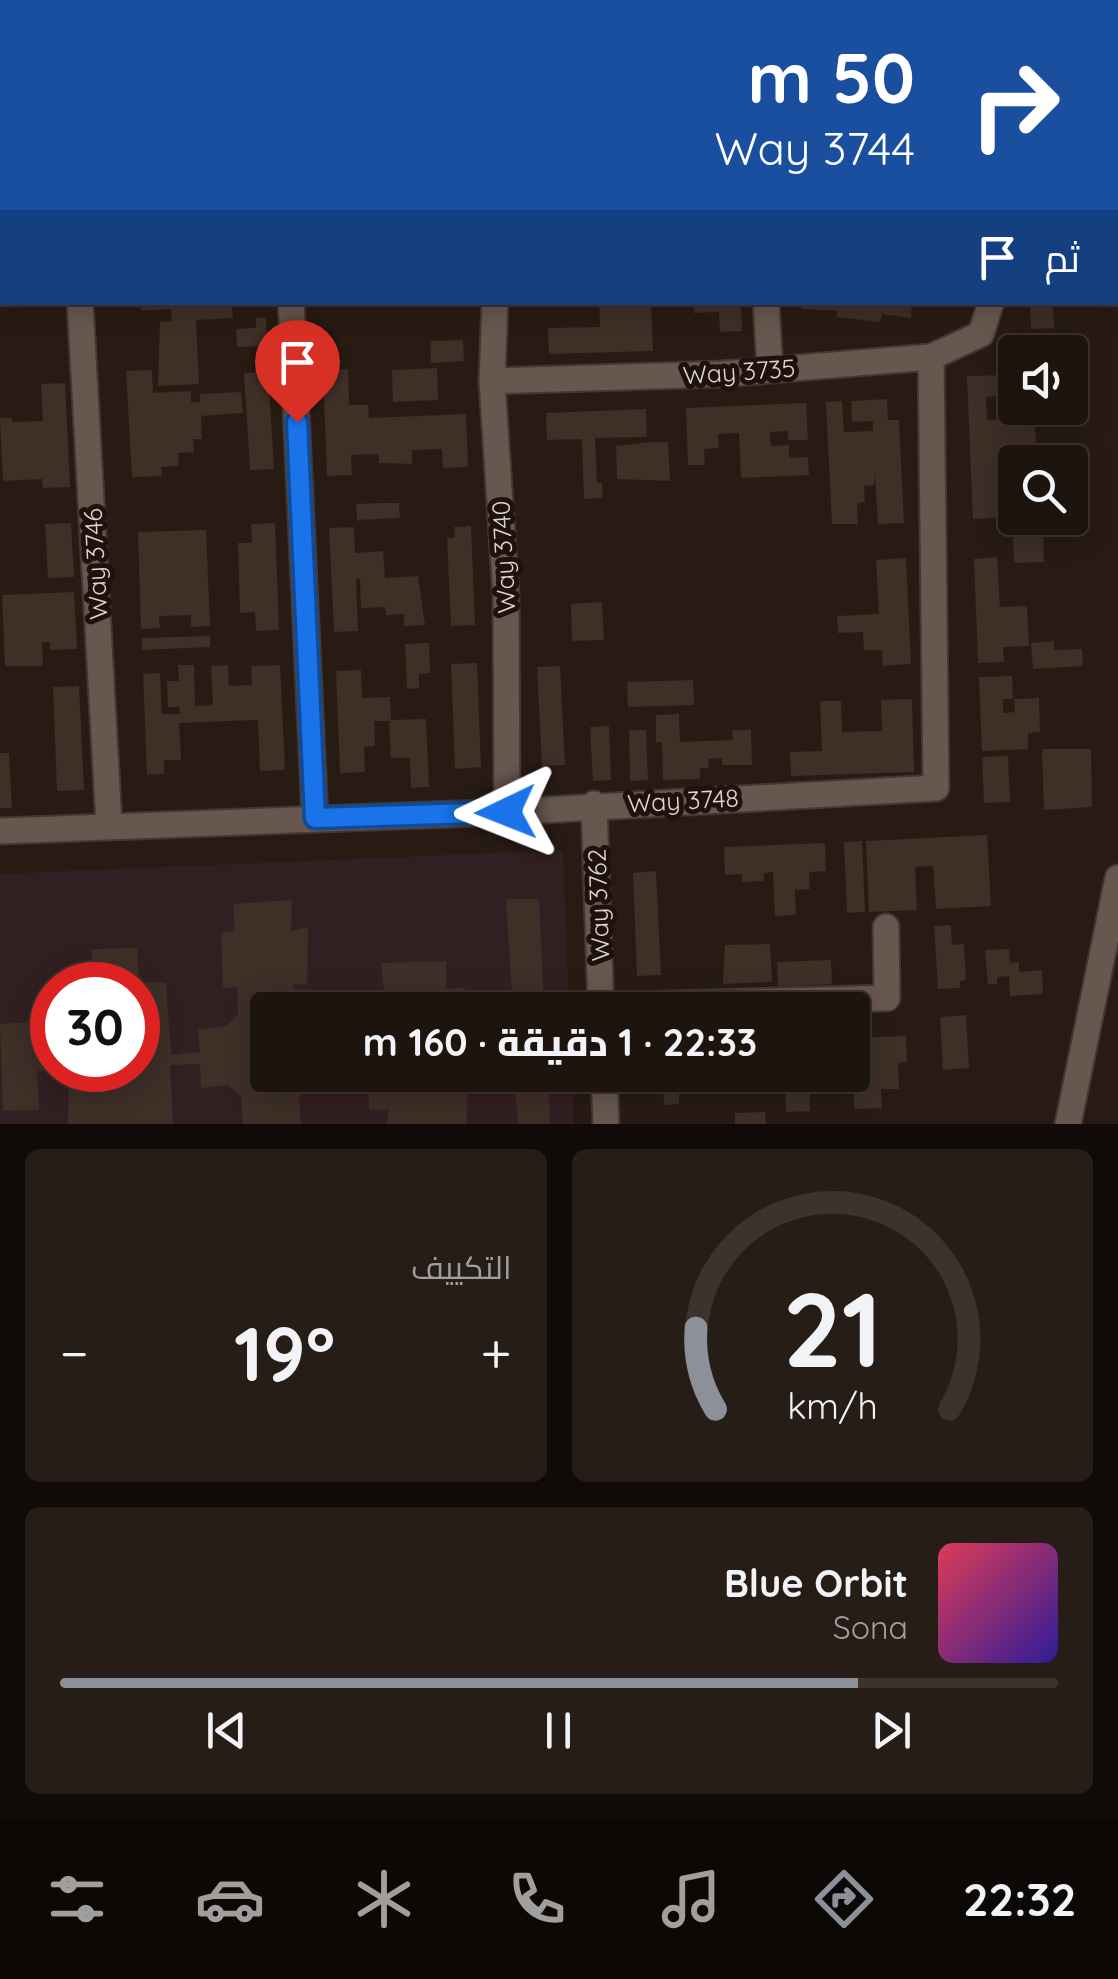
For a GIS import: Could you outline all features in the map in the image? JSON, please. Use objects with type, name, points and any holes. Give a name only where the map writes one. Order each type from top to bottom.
[{"type":"street","name":"Way 3746","points":[[80,305],[109,825]]},
{"type":"street","points":[[292,305],[315,818]]},
{"type":"street","name":"Way 3740","points":[[495,305],[492,381],[506,596],[506,812]]},
{"type":"street","points":[[766,305],[770,369]]},
{"type":"street","name":"Way 3735","points":[[492,381],[770,369],[931,357],[981,334],[990,305]]},
{"type":"street","name":"Way 3748","points":[[0,831],[506,812],[594,804],[936,788],[931,357]]},
{"type":"street","name":"Way 3762","points":[[594,804],[600,992]]},
{"type":"street","points":[[1068,1124],[1118,878]]},
{"type":"street","name":"Way 3762","points":[[870,999],[887,998],[886,927]]},
{"type":"street","points":[[605,1092],[606,1124]]},
{"type":"shaded area","points":[[563,850],[568,992],[250,992],[250,1092],[573,1092],[574,1124],[0,1124],[0,874]]},
{"type":"building","points":[[141,305],[234,305],[233,318],[196,320],[199,384],[158,386],[160,322],[172,321],[171,309],[141,311]]},
{"type":"building","points":[[599,305],[651,305],[653,351],[549,354],[548,328],[600,327]]},
{"type":"building","points":[[693,305],[741,305],[742,331],[720,332],[719,312],[694,313]]},
{"type":"building","points":[[802,305],[912,305],[911,318],[882,314],[880,322],[837,317],[837,311],[801,309]]},
{"type":"building","points":[[1030,305],[1053,305],[1054,328],[1031,329]]},
{"type":"building","points":[[266,317],[267,346],[237,347],[236,329],[256,328],[256,318]]},
{"type":"building","points":[[463,340],[464,361],[431,363],[430,341]]},
{"type":"building","points":[[437,368],[438,400],[393,402],[392,370]]},
{"type":"building","points":[[348,369],[349,405],[368,405],[369,418],[466,414],[468,467],[443,468],[442,449],[412,450],[412,464],[379,463],[379,454],[351,455],[352,475],[327,476],[323,370]]},
{"type":"building","points":[[152,370],[153,393],[191,391],[191,402],[200,402],[200,394],[241,392],[243,413],[201,416],[202,439],[193,439],[194,452],[178,453],[179,466],[161,467],[162,476],[132,477],[126,371]]},
{"type":"building","points":[[268,372],[274,469],[250,470],[244,373]]},
{"type":"building","points":[[998,375],[998,396],[986,397],[987,420],[998,420],[998,425],[1035,425],[1036,445],[998,445],[998,518],[973,519],[967,376]]},
{"type":"building","points":[[65,383],[70,487],[43,488],[42,479],[3,481],[0,418],[12,418],[12,422],[43,421],[41,384]]},
{"type":"building","points":[[887,399],[888,420],[899,420],[904,523],[878,524],[875,473],[874,485],[864,486],[865,502],[857,503],[858,524],[832,524],[826,402],[842,401],[844,432],[873,431],[873,421],[852,422],[851,401]]},
{"type":"building","points":[[806,403],[808,440],[788,440],[788,431],[770,432],[771,446],[789,445],[789,458],[808,457],[809,475],[741,478],[739,433],[718,434],[719,448],[704,449],[705,465],[688,465],[686,408]]},
{"type":"building","points":[[646,409],[647,437],[595,438],[597,483],[602,483],[603,498],[584,499],[582,439],[547,440],[546,413]]},
{"type":"building","points":[[668,442],[670,481],[617,479],[616,446]]},
{"type":"building","points":[[399,503],[400,518],[357,520],[356,504]]},
{"type":"building","points":[[71,523],[74,577],[48,578],[45,524]]},
{"type":"building","points":[[275,523],[279,630],[256,631],[255,612],[240,613],[238,543],[252,543],[251,524]]},
{"type":"building","points":[[471,526],[475,625],[451,626],[447,538],[455,538],[454,527]]},
{"type":"building","points":[[354,527],[355,553],[383,551],[385,578],[418,576],[425,625],[404,626],[404,614],[386,615],[385,607],[361,608],[360,579],[356,579],[358,631],[334,632],[329,528]]},
{"type":"building","points":[[206,530],[210,626],[191,627],[191,615],[159,616],[160,628],[141,629],[138,532]]},
{"type":"building","points":[[1013,535],[1043,535],[1044,562],[1014,563]]},
{"type":"building","points":[[997,557],[1000,607],[1027,606],[1029,646],[1003,647],[1004,662],[978,663],[974,559]]},
{"type":"building","points":[[906,558],[911,664],[883,666],[882,650],[864,650],[863,632],[838,633],[837,616],[879,614],[876,560]]},
{"type":"building","points":[[74,592],[77,649],[50,650],[50,642],[42,642],[43,666],[5,666],[2,595]]},
{"type":"building","points":[[602,602],[604,640],[572,641],[571,604]]},
{"type":"building","points":[[210,636],[210,647],[142,650],[142,638]]},
{"type":"building","points":[[1054,641],[1054,650],[1082,649],[1083,666],[1033,669],[1031,643]]},
{"type":"building","points":[[429,643],[430,673],[419,674],[419,688],[407,689],[405,644]]},
{"type":"building","points":[[477,663],[481,767],[455,769],[451,664]]},
{"type":"building","points":[[178,665],[194,665],[195,706],[213,705],[211,666],[228,665],[229,686],[252,685],[251,666],[280,665],[285,770],[260,771],[258,720],[179,723],[181,760],[164,760],[164,774],[147,775],[143,674],[160,673],[162,714],[180,714],[179,707],[168,707],[167,681],[179,681]]},
{"type":"building","points":[[560,666],[565,765],[542,766],[537,667]]},
{"type":"building","points":[[361,670],[362,698],[390,697],[391,720],[426,719],[429,787],[411,788],[410,758],[391,758],[389,721],[374,721],[375,746],[364,747],[365,772],[340,773],[336,671]]},
{"type":"building","points":[[1012,676],[1013,699],[1003,699],[1003,713],[1015,712],[1014,699],[1039,698],[1040,732],[1028,733],[1028,749],[982,751],[979,677]]},
{"type":"building","points":[[693,680],[694,705],[628,707],[627,682]]},
{"type":"building","points":[[79,686],[84,790],[57,791],[53,687]]},
{"type":"building","points":[[912,699],[914,772],[791,776],[790,752],[822,751],[820,701],[841,701],[842,732],[882,731],[881,700]]},
{"type":"building","points":[[679,714],[680,742],[733,740],[732,730],[751,730],[752,765],[722,765],[722,758],[708,759],[709,768],[700,768],[700,779],[663,780],[662,742],[656,743],[656,715]]},
{"type":"building","points":[[609,726],[611,780],[593,781],[590,727]]},
{"type":"building","points":[[629,730],[646,730],[648,780],[630,781]]},
{"type":"building","points":[[1042,749],[1091,749],[1092,807],[1044,810]]},
{"type":"building","points":[[0,753],[9,753],[12,808],[0,808]]},
{"type":"building","points":[[1008,756],[1010,802],[984,803],[982,757]]},
{"type":"building","points":[[987,835],[991,906],[936,909],[933,866],[915,867],[917,910],[869,912],[866,841]]},
{"type":"building","points":[[862,841],[865,912],[847,913],[844,842]]},
{"type":"building","points":[[825,843],[826,871],[809,872],[810,889],[795,890],[796,915],[775,916],[773,872],[764,873],[764,881],[742,882],[742,874],[725,875],[724,847]]},
{"type":"building","points":[[656,871],[661,975],[637,976],[633,873]]},
{"type":"building","points":[[506,899],[539,899],[543,992],[512,992]]},
{"type":"building","points":[[292,900],[291,931],[308,927],[307,985],[294,984],[295,992],[250,992],[250,1092],[304,1092],[299,1098],[301,1124],[243,1124],[241,1097],[228,1085],[201,1088],[200,1064],[170,1065],[173,1124],[68,1124],[69,1092],[160,1092],[160,983],[166,983],[171,1055],[200,1052],[198,1030],[226,1026],[238,1015],[237,987],[223,988],[221,933],[235,931],[233,904]]},
{"type":"building","points":[[951,925],[952,945],[964,944],[966,980],[960,981],[960,988],[938,989],[934,926]]},
{"type":"building","points":[[770,944],[772,982],[723,984],[725,945]]},
{"type":"building","points":[[137,948],[138,962],[92,962],[92,949]]},
{"type":"building","points":[[1009,949],[1010,963],[1019,962],[1019,972],[1042,970],[1043,994],[1010,996],[1009,976],[997,977],[997,984],[988,984],[985,950]]},
{"type":"building","points":[[831,960],[832,984],[778,987],[777,962]]},
{"type":"building","points":[[446,961],[446,989],[465,987],[465,992],[367,992],[384,990],[381,963]]},
{"type":"building","points":[[966,1015],[969,1068],[943,1070],[940,1017]]},
{"type":"building","points":[[30,1022],[30,1092],[38,1092],[39,1110],[3,1111],[0,1024]]},
{"type":"building","points":[[906,1036],[907,1062],[898,1063],[899,1089],[881,1089],[882,1108],[854,1109],[854,1092],[870,1092],[870,1037]]},
{"type":"building","points":[[369,1092],[467,1092],[467,1124],[387,1124],[389,1109],[369,1110]]},
{"type":"building","points":[[515,1092],[549,1092],[550,1124],[518,1124]]},
{"type":"building","points":[[664,1092],[696,1092],[679,1094],[679,1104],[664,1105]]},
{"type":"building","points":[[785,1092],[809,1092],[810,1111],[786,1112]]},
{"type":"building","points":[[765,1112],[766,1124],[735,1124],[735,1113]]},
{"type":"route","points":[[297,422],[315,818],[506,812]]}]
